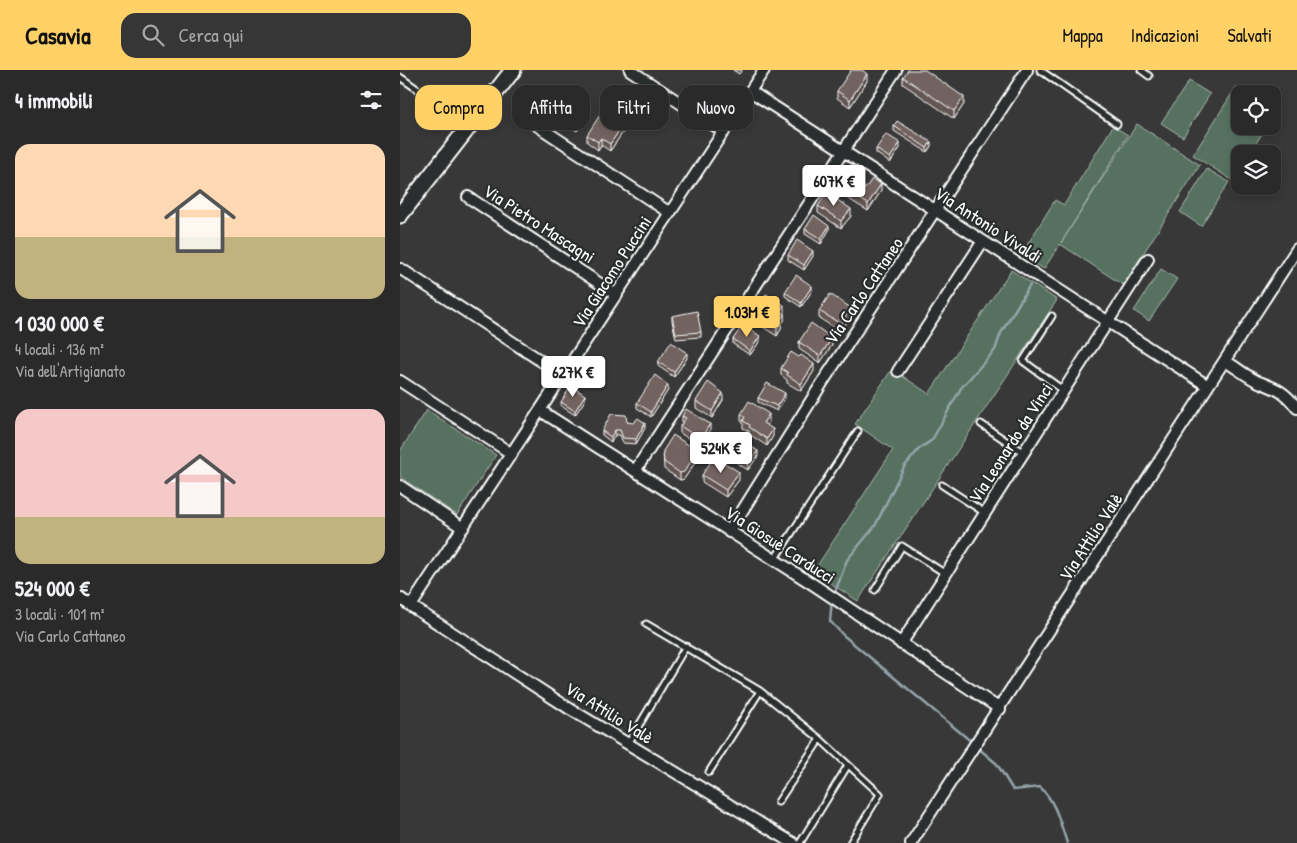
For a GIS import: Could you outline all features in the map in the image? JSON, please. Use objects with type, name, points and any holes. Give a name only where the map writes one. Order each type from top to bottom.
[{"type":"street","points":[[501,85],[513,70]]},
{"type":"street","points":[[630,70],[724,132]]},
{"type":"street","name":"Via Giacomo Puccini","points":[[753,87],[764,70]]},
{"type":"street","points":[[635,471],[896,70]]},
{"type":"street","name":"Via Carlo Cattaneo","points":[[729,532],[824,380],[1027,70]]},
{"type":"street","name":"Via Antonio Vivaldi","points":[[753,94],[1208,386]]},
{"type":"street","points":[[400,215],[467,130]]},
{"type":"street","points":[[544,130],[670,213]]},
{"type":"street","name":"Via Giacomo Puccini","points":[[411,606],[724,132]]},
{"type":"street","name":"Via Pietro Mascagni","points":[[468,198],[617,295]]},
{"type":"street","points":[[898,371],[983,241]]},
{"type":"street","name":"Via Attilio Valè","points":[[911,843],[1000,709],[1297,248]]},
{"type":"street","name":"Via Leonardo da Vinci","points":[[901,644],[1148,259]]},
{"type":"street","points":[[401,269],[564,376]]},
{"type":"street","points":[[1225,361],[1256,380],[1272,385],[1281,391],[1297,408]]},
{"type":"street","points":[[400,381],[512,454]]},
{"type":"street","name":"Via Giosuè Carducci","points":[[541,411],[825,593],[1000,709]]},
{"type":"street","points":[[400,486],[463,528]]},
{"type":"street","points":[[400,598],[411,606]]},
{"type":"street","name":"Via Attilio Valè","points":[[411,606],[449,632],[628,744],[793,843]]},
{"type":"lane","points":[[1040,70],[1117,124]]},
{"type":"lane","points":[[1141,70],[1149,76]]},
{"type":"lane","points":[[400,77],[415,88]]},
{"type":"lane","points":[[1052,316],[1023,361],[1064,391]]},
{"type":"lane","points":[[981,424],[1024,453]]},
{"type":"lane","points":[[773,560],[858,431]]},
{"type":"lane","points":[[942,485],[985,514]]},
{"type":"lane","points":[[875,590],[902,546],[946,574]]},
{"type":"lane","points":[[646,624],[760,691],[820,739],[880,794],[850,843]]},
{"type":"lane","points":[[628,744],[686,646]]},
{"type":"lane","points":[[709,772],[760,691]]},
{"type":"lane","points":[[778,802],[820,739]]},
{"type":"lane","points":[[800,843],[848,765]]},
{"type":"green space","points":[[1189,81],[1210,94],[1183,137],[1161,123]]},
{"type":"green space","points":[[1231,95],[1231,135],[1261,135],[1255,145],[1231,145],[1231,179],[1193,155]]},
{"type":"green space","points":[[1137,124],[1200,165],[1123,285],[1060,244],[1044,269],[1021,255],[1055,200],[1064,205],[1113,126],[1128,135],[1061,243]]},
{"type":"green space","points":[[1207,169],[1229,182],[1201,226],[1180,212]]},
{"type":"green space","points":[[1161,269],[1177,279],[1149,321],[1134,311]]},
{"type":"green space","points":[[1011,270],[1057,300],[858,601],[813,572],[893,450],[855,424],[892,369],[929,394]]},
{"type":"green space","points":[[427,410],[496,455],[457,515],[400,477],[400,451]]},
{"type":"building","points":[[851,70],[862,70],[867,74],[850,100],[837,91]]},
{"type":"building","points":[[908,70],[925,70],[964,97],[954,111],[903,77]]},
{"type":"building","points":[[600,115],[600,130],[620,130],[610,144],[601,138],[598,142],[587,135]]},
{"type":"building","points":[[897,121],[931,142],[927,148],[894,126]]},
{"type":"building","points":[[886,134],[900,143],[890,158],[876,149]]},
{"type":"building","points":[[851,166],[863,174],[856,183],[865,189],[872,179],[881,184],[868,204],[839,185]]},
{"type":"building","points":[[827,193],[851,209],[841,221],[818,206]]},
{"type":"building","points":[[814,215],[829,226],[821,239],[805,229]]},
{"type":"building","points":[[797,240],[813,251],[804,265],[788,255]]},
{"type":"building","points":[[796,275],[812,286],[801,303],[785,292]]},
{"type":"building","points":[[766,294],[784,305],[780,311],[784,314],[777,329],[758,317],[762,310],[759,309],[763,303],[760,302]]},
{"type":"building","points":[[830,294],[851,308],[841,324],[819,311]]},
{"type":"building","points":[[697,311],[701,332],[676,334],[672,316]]},
{"type":"building","points":[[811,323],[832,338],[820,356],[799,342]]},
{"type":"building","points":[[743,325],[760,336],[750,351],[733,339]]},
{"type":"building","points":[[671,342],[687,353],[674,372],[658,362]]},
{"type":"building","points":[[791,352],[799,357],[801,355],[814,364],[801,384],[787,375],[788,373],[781,368]]},
{"type":"building","points":[[655,375],[668,385],[651,412],[637,403]]},
{"type":"building","points":[[708,382],[723,393],[712,411],[696,401]]},
{"type":"building","points":[[767,383],[785,393],[777,406],[758,398]]},
{"type":"building","points":[[571,386],[585,395],[575,411],[561,402]]},
{"type":"building","points":[[749,401],[769,414],[763,423],[773,429],[767,439],[743,421],[745,417],[741,414]]},
{"type":"building","points":[[686,409],[710,424],[700,439],[680,426],[686,418],[682,416]]},
{"type":"building","points":[[611,414],[626,415],[627,422],[633,423],[638,418],[645,423],[636,439],[623,438],[620,430],[615,430],[611,437],[602,431]]},
{"type":"building","points":[[673,435],[698,451],[684,472],[680,473],[664,462],[663,451]]},
{"type":"building","points":[[741,440],[758,451],[748,465],[731,455]]},
{"type":"building","points":[[712,460],[718,464],[720,460],[739,472],[726,490],[702,475]]},
{"type":"waterway","points":[[834,595],[847,560],[875,526],[904,467],[919,449],[932,440],[961,388],[995,350],[1001,333],[1030,285]]},
{"type":"waterway","points":[[832,600],[830,621],[843,635],[973,743]]},
{"type":"waterway","points":[[977,747],[997,764],[1013,790],[1040,787],[1054,806],[1067,843]]}]
